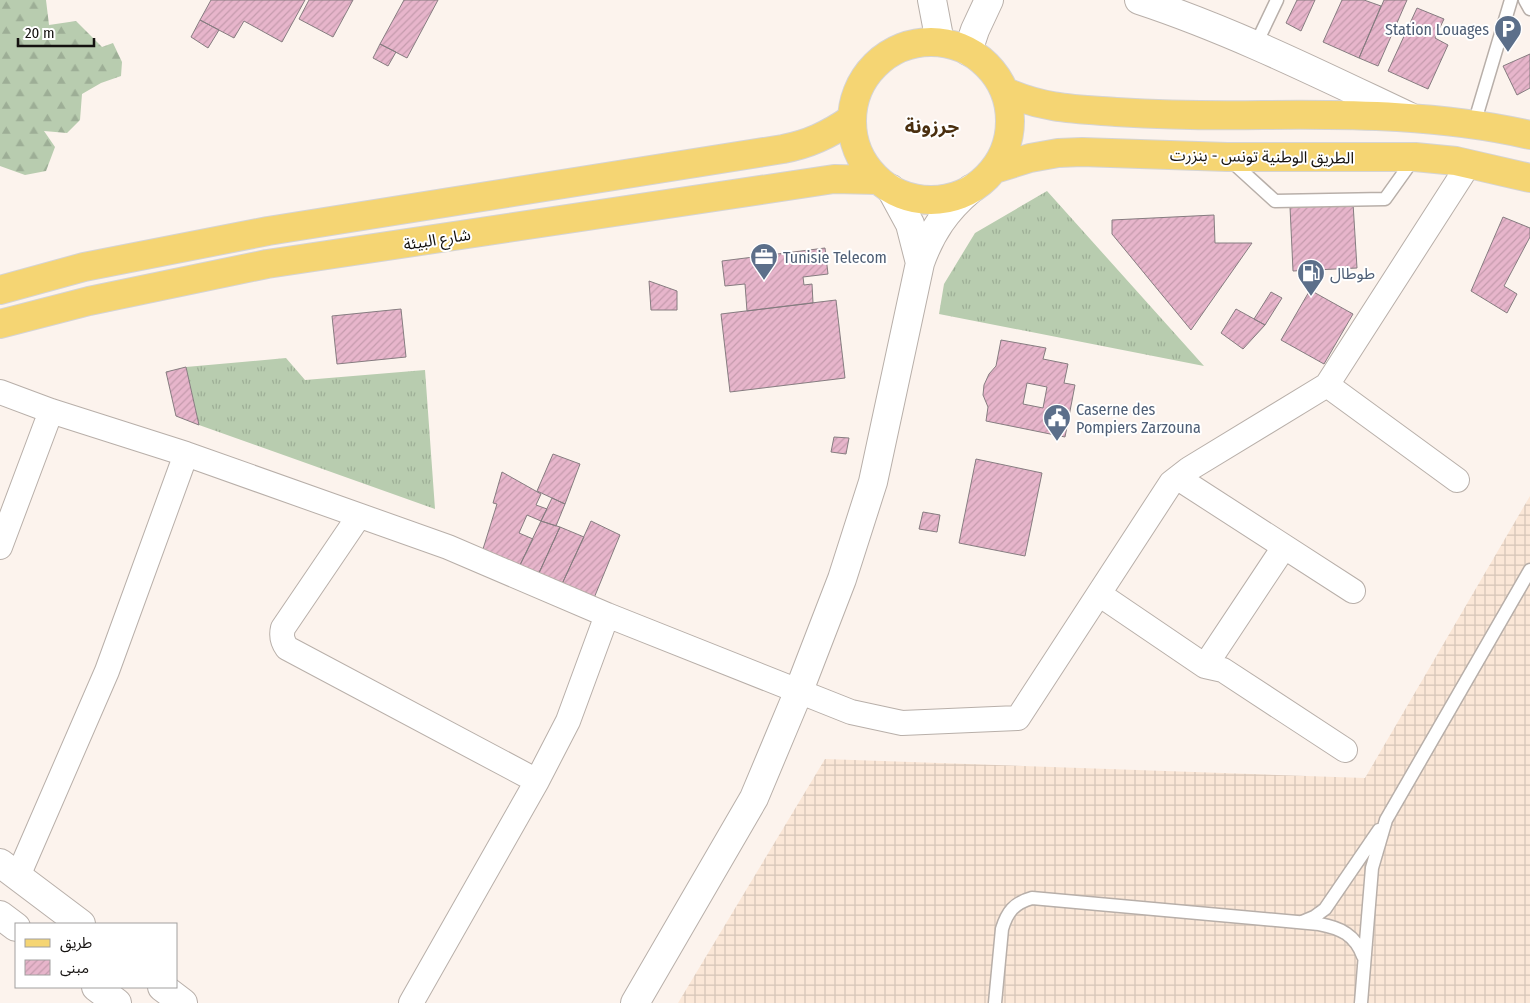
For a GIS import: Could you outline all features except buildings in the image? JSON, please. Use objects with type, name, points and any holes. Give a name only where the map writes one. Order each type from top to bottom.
[{"type":"main road","name":"الطريق الوطنية تونس - بنزرت","points":[[940,42],[958,46],[968,51],[980,57],[993,70],[1006,92],[1011,119],[1008,142],[995,169],[971,190],[939,200],[920,199],[899,194],[884,185],[866,167],[856,148],[850,120],[853,104],[864,78],[886,56],[913,44],[940,42]]},
{"type":"main road","points":[[1006,92],[1029,102],[1053,108],[1176,116],[1410,117],[1474,124],[1530,135]]},
{"type":"main road","points":[[0,290],[84,267],[268,231],[783,149],[814,141],[850,120]]},
{"type":"main road","name":"الطريق الوطنية تونس - بنزرت","points":[[995,169],[1030,158],[1058,153],[1227,157],[1415,157],[1469,164],[1530,178]]},
{"type":"main road","name":"شارع البيئة","points":[[0,324],[89,301],[267,264],[805,185],[834,179],[884,185]]},
{"type":"street","points":[[932,0],[940,42]]},
{"type":"street","points":[[968,51],[975,30],[989,0]]},
{"type":"street","points":[[1139,0],[1192,18],[1256,44],[1410,117]]},
{"type":"street","points":[[0,392],[51,411],[186,454],[448,547],[607,615],[798,693],[851,712],[902,723],[1018,718],[1171,483],[1189,469],[1327,385],[1469,164]]},
{"type":"street","points":[[884,185],[910,224],[920,262]]},
{"type":"street","points":[[635,1003],[754,798],[798,693],[842,579],[873,482],[920,262],[928,241],[939,222],[953,204],[971,190]]},
{"type":"street","points":[[1327,385],[1457,480]]},
{"type":"street","points":[[0,546],[51,411]]},
{"type":"street","points":[[80,923],[9,869],[107,671],[186,454]]},
{"type":"street","points":[[1178,478],[1353,591]]},
{"type":"street","points":[[359,516],[283,628],[281,636],[283,643],[287,648],[537,780]]},
{"type":"street","points":[[1204,666],[1284,547]]},
{"type":"street","points":[[1099,594],[1204,666],[1222,670],[1345,750]]},
{"type":"street","points":[[411,1003],[568,722],[607,615]]},
{"type":"street","points":[[0,915],[15,926]]},
{"type":"street","points":[[97,988],[117,1003]]},
{"type":"street","points":[[163,988],[184,1003]]},
{"type":"lane","points":[[1256,44],[1277,0]]},
{"type":"lane","points":[[1474,124],[1511,0]]},
{"type":"lane","points":[[1525,0],[1530,10]]},
{"type":"lane","points":[[1227,157],[1275,201],[1385,199],[1415,157]]},
{"type":"lane","points":[[1299,922],[1314,917],[1325,909],[1340,890],[1386,820],[1530,570]]},
{"type":"lane","points":[[1360,1003],[1372,868],[1386,820]]},
{"type":"lane","points":[[995,1003],[1002,929],[1005,918],[1012,908],[1021,901],[1032,898],[1299,922],[1334,927],[1358,942],[1364,959]]},
{"type":"shaded area","points":[[1530,496],[1530,1003],[678,1003],[825,759],[1365,778]]},
{"type":"green space","points":[[0,0],[46,0],[49,25],[76,21],[102,47],[113,43],[122,62],[121,76],[101,83],[82,94],[80,120],[67,133],[44,131],[55,147],[46,171],[25,175],[0,166]]},
{"type":"green space","points":[[1047,191],[1204,366],[939,314],[944,284],[975,233]]},
{"type":"green space","points":[[286,358],[305,380],[425,370],[435,509],[199,425],[186,367]]},
{"type":"place","name":"Station Louages","points":[[1508,53]]},
{"type":"place","name":"Tunisie Telecom","points":[[764,281]]},
{"type":"place","name":"طوطال","points":[[1311,297]]},
{"type":"place","name":"Caserne des Pompiers Zarzouna","points":[[1057,442]]},
{"type":"district","name":"جرزونة","points":[[932,126]]}]
